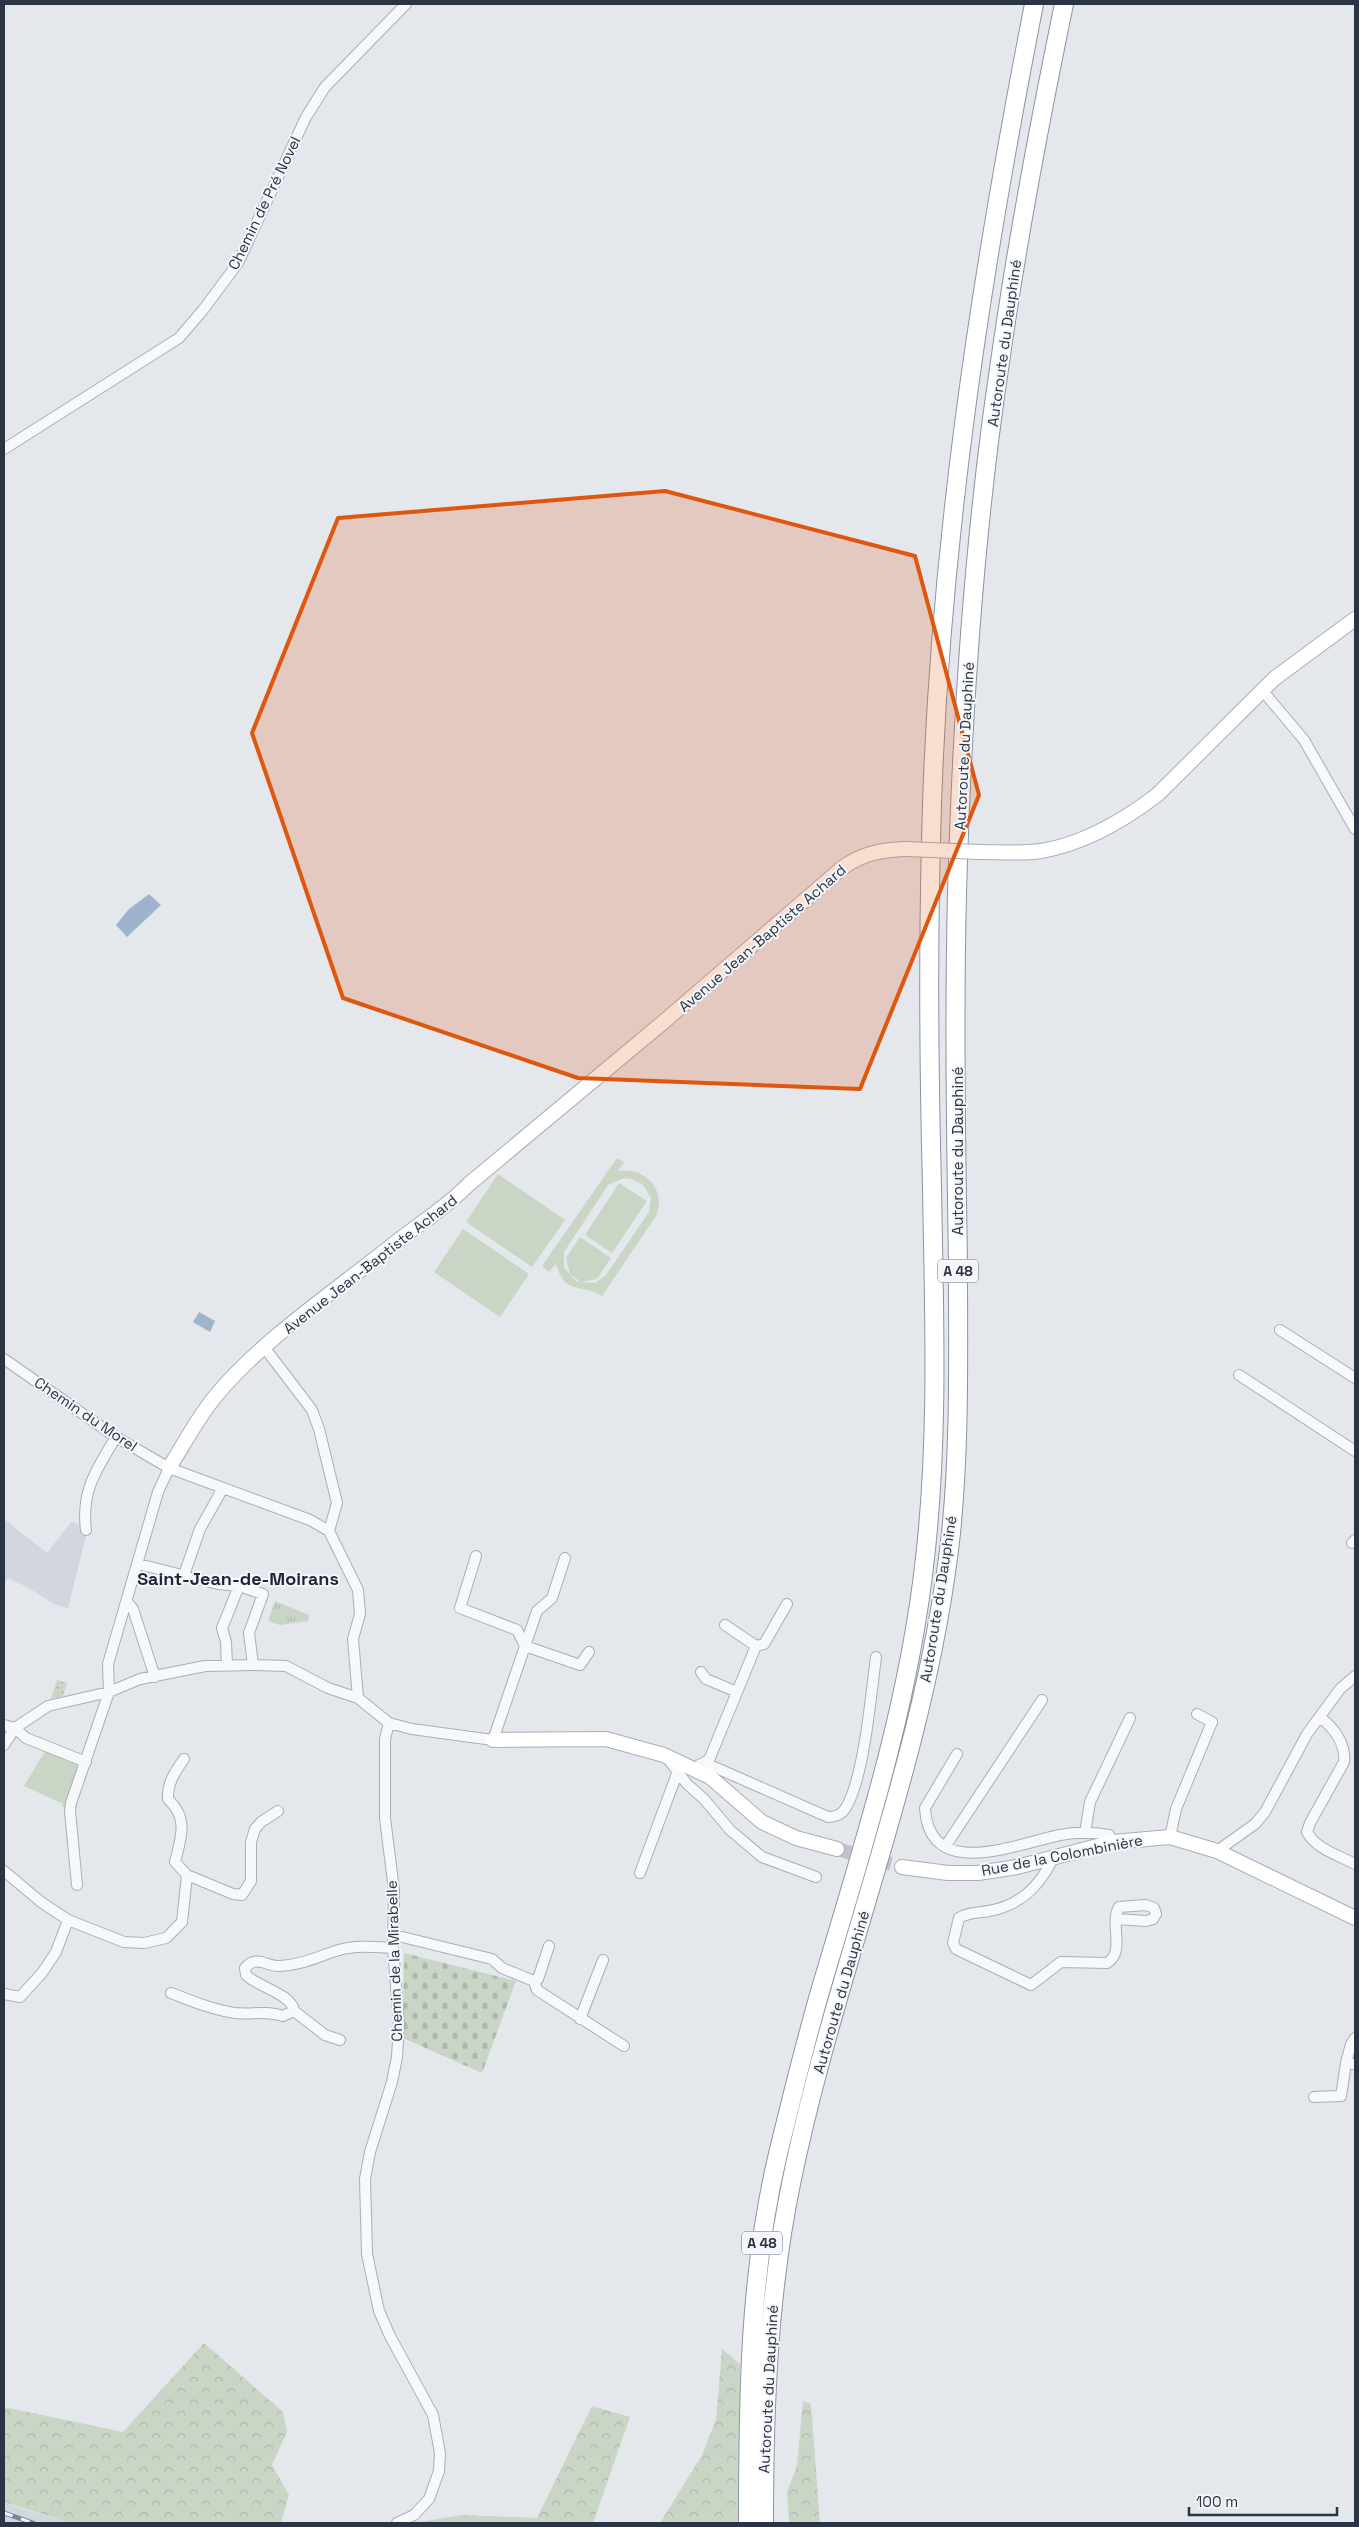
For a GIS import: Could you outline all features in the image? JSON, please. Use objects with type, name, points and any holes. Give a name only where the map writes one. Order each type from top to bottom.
[{"type":"highway","name":"Autoroute du Dauphiné","points":[[748,2523],[748,2408],[752,2327],[770,2196],[805,2044],[894,1728],[916,1625],[924,1566],[933,1465],[935,1393],[929,979],[931,835],[937,700],[952,522],[975,337],[1009,132],[1034,4]]},
{"type":"highway","name":"Autoroute du Dauphiné","points":[[764,2523],[767,2364],[776,2270],[785,2213],[810,2100],[914,1736],[938,1626],[951,1528],[958,1404],[957,896],[962,762],[971,626],[998,374],[1027,193],[1064,4]]},
{"type":"street","name":"Chemin de Pré Novel","points":[[4,449],[179,338],[204,310],[238,263],[306,117],[325,87],[406,4]]},
{"type":"street","name":"Avenue Jean-Baptiste Achard","points":[[169,1468],[216,1396],[264,1347],[418,1225],[450,1203],[469,1184],[837,872],[856,858],[879,850],[906,849],[1019,853],[1057,848],[1075,842],[1118,821],[1157,795],[1262,690],[1297,661],[1355,620]]},
{"type":"street","points":[[1262,690],[1304,740],[1355,829]]},
{"type":"street","points":[[1280,1330],[1355,1378]]},
{"type":"street","points":[[264,1347],[312,1410],[319,1429],[337,1503],[329,1531],[358,1590],[360,1614],[353,1639],[358,1698]]},
{"type":"street","name":"Chemin du Morel","points":[[4,1359],[116,1437],[169,1468],[310,1520],[329,1531]]},
{"type":"street","points":[[1238,1375],[1355,1451]]},
{"type":"street","points":[[86,1530],[86,1498],[92,1478],[116,1437]]},
{"type":"street","points":[[77,1885],[70,1811],[109,1692],[108,1664],[158,1492],[169,1468]]},
{"type":"street","points":[[184,1575],[200,1529],[222,1488]]},
{"type":"street","points":[[476,1556],[460,1608],[517,1630],[525,1646],[580,1665],[588,1652]]},
{"type":"street","points":[[493,1740],[537,1612],[552,1598],[565,1558]]},
{"type":"street","points":[[138,1564],[218,1584],[239,1586],[263,1594],[249,1633],[253,1665]]},
{"type":"street","points":[[227,1665],[226,1642],[222,1628],[239,1586]]},
{"type":"street","points":[[127,1602],[135,1617],[155,1677]]},
{"type":"street","points":[[725,1624],[756,1646],[764,1644],[788,1604]]},
{"type":"street","points":[[693,1768],[710,1760],[756,1646]]},
{"type":"street","points":[[693,1768],[712,1766],[828,1817],[839,1815],[847,1806],[857,1775],[865,1736],[876,1657]]},
{"type":"street","points":[[4,1745],[15,1728],[48,1706],[109,1692],[140,1680],[205,1666],[286,1666],[328,1688],[358,1698],[389,1723],[412,1729],[493,1740],[606,1739],[664,1755],[710,1777],[762,1822],[796,1838],[837,1849]]},
{"type":"street","points":[[701,1672],[706,1679],[737,1692]]},
{"type":"street","points":[[1216,1851],[1255,1824],[1265,1812],[1307,1734],[1340,1689],[1355,1676]]},
{"type":"street","points":[[945,1847],[1042,1700]]},
{"type":"street","points":[[1170,1837],[1176,1809],[1212,1722],[1198,1714]]},
{"type":"street","points":[[1320,1717],[1328,1723],[1345,1751],[1344,1762],[1310,1823],[1307,1832],[1312,1841],[1355,1864]]},
{"type":"street","points":[[1085,1833],[1090,1802],[1130,1718]]},
{"type":"street","name":"Chemin de la Mirabelle","points":[[389,1723],[385,1739],[385,1818],[394,1890],[393,1948],[399,2024],[397,2057],[390,2089],[370,2152],[365,2179],[367,2254],[379,2311],[390,2336],[433,2415],[440,2453],[439,2471],[429,2499],[414,2515],[397,2523]]},
{"type":"street","points":[[4,1725],[15,1728],[26,1738],[86,1762]]},
{"type":"street","points":[[957,1754],[925,1808],[930,1833],[945,1847],[967,1854],[1062,1835],[1085,1833],[1109,1835],[1113,1842]]},
{"type":"street","points":[[664,1755],[687,1784],[704,1799],[730,1830],[762,1857],[816,1877]]},
{"type":"street","points":[[184,1759],[173,1775],[168,1790],[168,1799],[178,1808],[182,1830],[175,1862],[188,1876],[232,1894],[242,1895],[251,1881],[251,1842],[256,1829],[261,1822],[278,1811]]},
{"type":"street","points":[[640,1874],[678,1771]]},
{"type":"street","name":"Rue de la Colombinière","points":[[902,1867],[948,1873],[978,1873],[1053,1858],[1113,1842],[1170,1837],[1216,1851],[1355,1918]]},
{"type":"street","points":[[1053,1858],[1045,1876],[1025,1898],[1006,1907],[968,1913],[959,1918],[953,1943],[956,1949],[1031,1985],[1061,1962],[1107,1963],[1112,1960],[1115,1953],[1117,1920]]},
{"type":"street","points":[[4,1871],[21,1887],[68,1920],[124,1942],[144,1943],[166,1938],[182,1922],[188,1876]]},
{"type":"street","points":[[4,1994],[20,1997],[42,1973],[56,1952],[68,1920]]},
{"type":"street","points":[[394,1935],[492,1959],[502,1968],[534,1981],[537,1990],[624,2046]]},
{"type":"street","points":[[534,1981],[538,1979],[549,1946]]},
{"type":"street","points":[[340,2040],[325,2035],[294,2011],[287,1998],[252,1981],[246,1975],[245,1968],[249,1963],[258,1960],[278,1967],[309,1962],[339,1950],[355,1947],[393,1948]]},
{"type":"street","points":[[580,2019],[603,1960]]},
{"type":"street","points":[[171,1993],[213,2009],[238,2014],[262,2011],[283,2016],[294,2011]]},
{"type":"street","points":[[1314,2097],[1341,2096],[1351,2063],[1355,2038]]},
{"type":"highlighted area","points":[[665,491],[915,556],[979,795],[860,1089],[578,1078],[343,998],[252,733],[338,518]]},
{"type":"shaded area","points":[[4,1519],[47,1553],[72,1521],[85,1529],[86,1536],[68,1608],[54,1604],[29,1588],[8,1578],[4,1583]]},
{"type":"shaded area","points":[[4,2502],[13,2506],[71,2523],[4,2523]]},
{"type":"green space","points":[[617,1158],[624,1162],[618,1171],[637,1173],[645,1176],[651,1182],[656,1189],[658,1197],[659,1206],[656,1216],[602,1296],[595,1292],[575,1288],[564,1281],[556,1264],[549,1272],[542,1266]],"holes":[[[624,1178],[632,1179],[643,1185],[651,1198],[649,1212],[606,1275],[595,1283],[578,1282],[564,1267],[564,1252],[608,1185]]]},
{"type":"green space","points":[[498,1174],[565,1220],[532,1267],[466,1222]]},
{"type":"green space","points":[[619,1183],[647,1201],[612,1253],[585,1235]]},
{"type":"green space","points":[[463,1229],[529,1274],[500,1317],[434,1272]]},
{"type":"green space","points":[[580,1237],[611,1258],[597,1279],[566,1258]]},
{"type":"green space","points":[[566,1258],[597,1279],[581,1282],[570,1274]]},
{"type":"green space","points":[[275,1601],[309,1615],[308,1621],[280,1625],[268,1621]]},
{"type":"green space","points":[[57,1680],[67,1683],[63,1696],[51,1699]]},
{"type":"green space","points":[[45,1751],[81,1767],[66,1808],[62,1806],[63,1804],[24,1786]]},
{"type":"green space","points":[[404,1953],[516,1981],[482,2073],[403,2038]]},
{"type":"green space","points":[[204,2343],[283,2412],[287,2432],[272,2465],[289,2495],[281,2523],[71,2523],[4,2502],[4,2407],[123,2432]]},
{"type":"green space","points":[[722,2349],[740,2364],[738,2523],[660,2523],[702,2455],[716,2420]]},
{"type":"green space","points":[[803,2401],[811,2404],[820,2523],[789,2523],[787,2492],[797,2466]]},
{"type":"green space","points":[[592,2406],[630,2417],[593,2523],[412,2523],[462,2515],[537,2518]]},
{"type":"water","points":[[149,894],[161,905],[127,937],[116,925],[129,909]]},
{"type":"water","points":[[199,1312],[215,1321],[210,1332],[193,1322]]},
{"type":"tunnel","points":[[837,1849],[902,1867]]},
{"type":"railway","points":[[4,2513],[33,2523]]},
{"type":"district","name":"Saint-Jean-de-Moirans","points":[[238,1578]]}]
